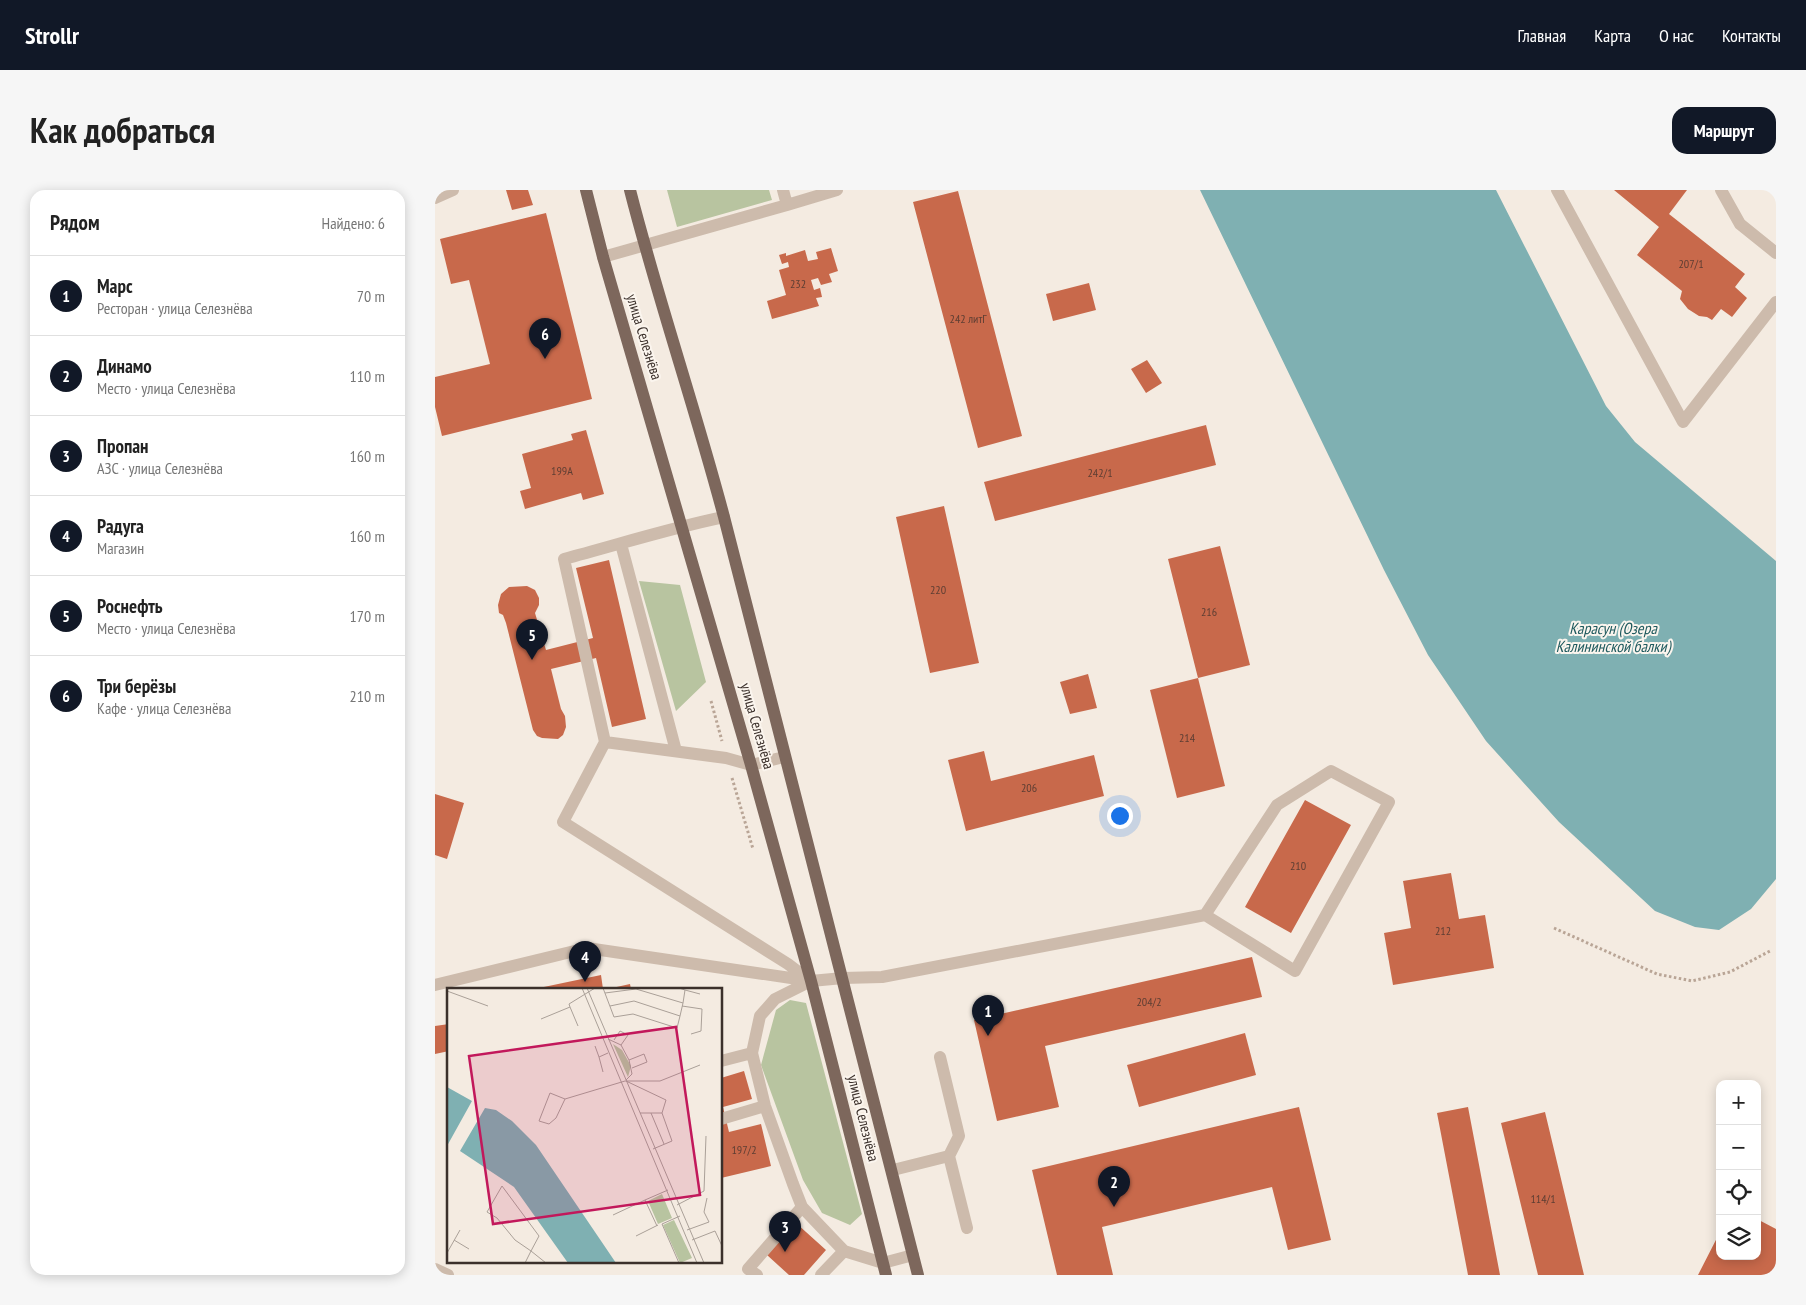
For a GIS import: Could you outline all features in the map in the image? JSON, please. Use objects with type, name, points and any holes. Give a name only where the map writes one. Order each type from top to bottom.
[{"type":"main road","name":"улица Селезнёва","points":[[586,190],[603,257],[751,765],[811,981],[884,1269]]},
{"type":"main road","name":"улица Селезнёва","points":[[630,190],[644,245],[705,444],[784,757],[893,1170],[918,1275]]},
{"type":"lane","points":[[435,198],[453,190]]},
{"type":"lane","points":[[783,190],[787,206]]},
{"type":"lane","points":[[603,257],[787,206],[837,190]]},
{"type":"lane","points":[[1557,190],[1683,422],[1776,302]]},
{"type":"lane","points":[[1721,190],[1740,224],[1776,253]]},
{"type":"lane","points":[[724,517],[681,526],[563,559],[605,742],[563,822],[788,964],[811,981]]},
{"type":"lane","points":[[621,544],[676,751]]},
{"type":"lane","points":[[605,742],[726,758],[751,765],[784,757]]},
{"type":"lane","points":[[435,985],[587,948],[811,981],[882,977],[1205,915],[1295,971],[1389,802],[1331,771],[1277,805],[1205,915]]},
{"type":"lane","points":[[811,981],[775,999],[760,1016],[752,1053],[765,1106],[793,1184],[802,1207],[844,1251],[884,1269],[913,1255]]},
{"type":"lane","points":[[723,1060],[752,1053]]},
{"type":"lane","points":[[941,1057],[959,1136],[949,1156],[967,1228]]},
{"type":"lane","points":[[723,1118],[765,1106]]},
{"type":"lane","points":[[893,1170],[949,1156]]},
{"type":"lane","points":[[757,1275],[748,1269],[802,1207]]},
{"type":"lane","points":[[821,1275],[844,1251]]},
{"type":"lane","points":[[435,1269],[448,1275]]},
{"type":"path","points":[[1554,928],[1657,974],[1692,981],[1730,972],[1770,951]]},
{"type":"green space","points":[[667,190],[769,190],[772,200],[677,227]]},
{"type":"green space","points":[[639,581],[680,585],[706,682],[676,711]]},
{"type":"green space","points":[[790,1000],[806,1003],[862,1214],[850,1225],[822,1213],[803,1180],[761,1065],[776,1010]]},
{"type":"water","name":"Карасун (Озера Калининской балки)","points":[[1200,190],[1496,190],[1606,406],[1635,442],[1776,561],[1776,879],[1751,909],[1719,930],[1695,927],[1655,911],[1559,822],[1486,741],[1428,655],[1384,570]]},
{"type":"building","points":[[506,190],[528,190],[533,205],[512,210]]},
{"type":"building","points":[[1614,190],[1687,190],[1669,214],[1745,274],[1735,287],[1747,298],[1732,317],[1721,309],[1712,320],[1699,316],[1688,309],[1680,299],[1682,291],[1637,255],[1659,227]]},
{"type":"building","points":[[958,191],[1022,436],[978,448],[913,202]]},
{"type":"building","points":[[546,213],[592,399],[442,436],[435,407],[435,377],[490,364],[469,280],[451,284],[440,239]]},
{"type":"building","points":[[831,248],[838,271],[829,274],[832,282],[821,285],[818,278],[811,280],[814,290],[820,288],[822,297],[816,298],[819,306],[772,319],[767,301],[786,295],[779,270],[789,267],[788,262],[782,264],[779,255],[786,253],[786,256],[805,250],[808,261],[818,259],[816,252]]},
{"type":"building","points":[[1089,283],[1096,310],[1053,321],[1046,294]]},
{"type":"building","points":[[1147,360],[1162,383],[1146,393],[1131,369]]},
{"type":"building","points":[[1206,425],[1216,465],[995,521],[984,482]]},
{"type":"building","points":[[586,430],[604,494],[583,500],[581,493],[525,509],[520,491],[531,488],[522,454],[573,440],[571,434]]},
{"type":"building","points":[[944,506],[979,663],[930,673],[896,517]]},
{"type":"building","points":[[1220,546],[1250,665],[1198,678],[1168,559]]},
{"type":"building","points":[[609,560],[646,719],[612,727],[596,658],[551,669],[561,709],[565,716],[566,727],[563,735],[558,739],[542,738],[537,736],[533,730],[506,623],[503,615],[499,613],[498,605],[501,594],[509,587],[527,586],[535,590],[539,598],[539,605],[535,613],[546,650],[593,638],[576,568]]},
{"type":"building","points":[[1088,674],[1097,708],[1070,714],[1060,682]]},
{"type":"building","points":[[1198,678],[1225,786],[1177,798],[1150,690]]},
{"type":"building","points":[[984,751],[991,781],[1094,755],[1104,796],[966,831],[948,760]]},
{"type":"building","points":[[435,794],[464,803],[447,859],[435,855]]},
{"type":"building","points":[[1305,800],[1351,825],[1291,933],[1245,907]]},
{"type":"building","points":[[1451,873],[1459,919],[1485,915],[1494,968],[1393,985],[1384,933],[1411,928],[1403,881]]},
{"type":"building","points":[[1252,957],[1262,997],[1045,1046],[1059,1107],[997,1121],[974,1020]]},
{"type":"building","points":[[601,975],[603,988],[539,988]]},
{"type":"building","points":[[630,984],[631,988],[612,988]]},
{"type":"building","points":[[447,1024],[447,1051],[435,1054],[435,1026]]},
{"type":"building","points":[[1245,1033],[1256,1075],[1139,1107],[1127,1065]]},
{"type":"building","points":[[744,1071],[752,1099],[723,1107],[723,1077]]},
{"type":"building","points":[[723,1107],[729,1132],[761,1124],[771,1166],[723,1178]]},
{"type":"building","points":[[1299,1107],[1331,1240],[1288,1250],[1272,1187],[1102,1227],[1113,1275],[1057,1275],[1032,1170]]},
{"type":"building","points":[[1468,1107],[1500,1275],[1468,1275],[1437,1113]]},
{"type":"building","points":[[1545,1112],[1584,1275],[1538,1275],[1501,1123]]},
{"type":"building","points":[[1761,1221],[1776,1229],[1776,1275],[1698,1275],[1716,1240],[1716,1260],[1761,1260]]},
{"type":"building","points":[[796,1223],[826,1250],[804,1275],[789,1275],[767,1255]]},
{"type":"place","name":"Три берёзы","points":[[545,359]]},
{"type":"place","name":"Роснефть","points":[[532,660]]},
{"type":"place","name":"Радуга","points":[[585,982]]},
{"type":"place","name":"Марс","points":[[988,1036]]},
{"type":"place","name":"Динамо","points":[[1114,1207]]},
{"type":"place","name":"Пропан","points":[[785,1252]]}]
